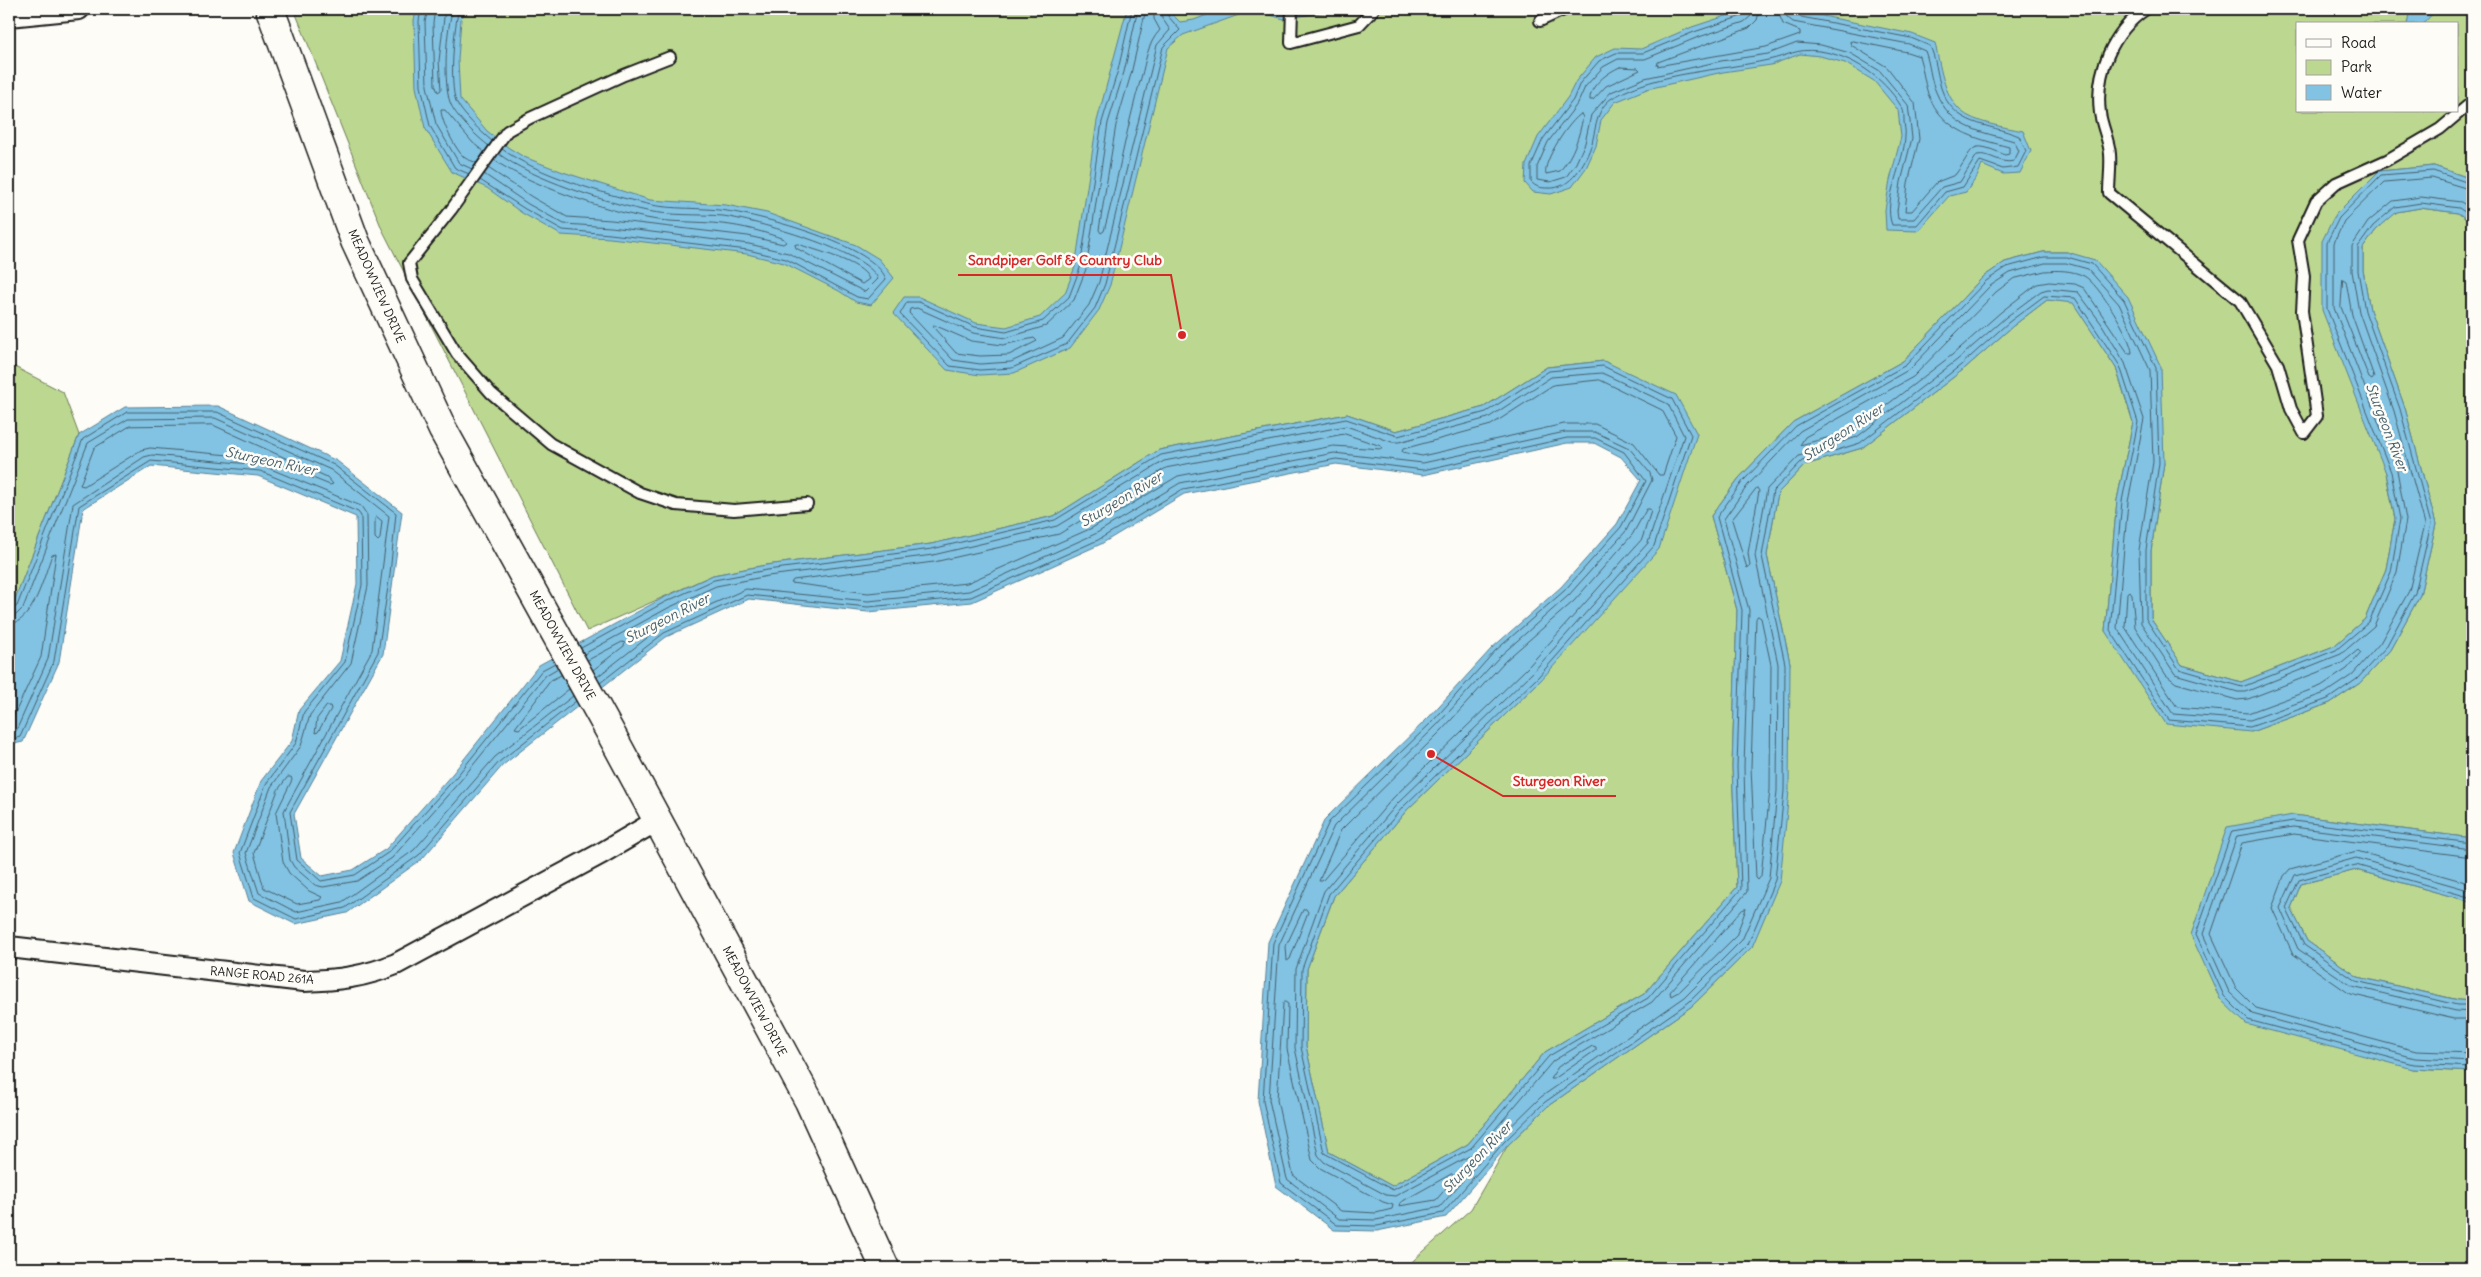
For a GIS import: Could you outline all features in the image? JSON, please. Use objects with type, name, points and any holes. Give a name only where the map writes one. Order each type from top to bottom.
[{"type":"street","points":[[9,16],[79,9]]},
{"type":"street","name":"MEADOWVIEW DRIVE","points":[[270,9],[355,241],[443,430],[547,616],[809,1101],[885,1268]]},
{"type":"street","name":"RANGE ROAD 261A","points":[[9,947],[304,981],[338,980],[370,974],[396,964],[658,820]]},
{"type":"lane","points":[[1292,9],[1291,43],[1359,25],[1374,9]]},
{"type":"lane","points":[[1540,22],[1566,9]]},
{"type":"lane","points":[[2146,9],[2137,15],[2111,46],[2099,81],[2100,113],[2110,154],[2109,193],[2240,301],[2278,365],[2291,409],[2304,434],[2317,416],[2302,311],[2304,276],[2298,240],[2316,201],[2336,183],[2387,160],[2440,129],[2472,102]]},
{"type":"lane","points":[[670,58],[616,79],[530,118],[507,131],[463,193],[409,263],[412,279],[457,354],[490,393],[551,444],[640,493],[676,505],[734,510],[807,504]]},
{"type":"green space","points":[[294,9],[2472,9],[2472,179],[2434,166],[2379,171],[2335,215],[2395,519],[2386,569],[2365,619],[2334,646],[2241,682],[2182,665],[2151,619],[2151,551],[2164,463],[2067,252],[2043,252],[2005,262],[1983,277],[1903,361],[1793,422],[1739,478],[1711,516],[1737,610],[1732,767],[1737,887],[1644,994],[1545,1052],[1468,1144],[1392,1186],[1329,1152],[1306,1046],[1307,969],[1334,896],[1407,810],[1541,680],[1697,434],[1604,361],[1547,367],[1484,407],[1396,431],[1347,414],[1159,450],[1054,516],[931,544],[766,565],[713,575],[587,631],[382,229]]},
{"type":"green space","points":[[2420,208],[2458,213],[2472,223],[2472,838],[2293,815],[2191,935],[2413,1069],[2472,1072],[2472,1268],[1405,1268],[1471,1209],[1508,1145],[1548,1106],[1692,1006],[1752,947],[1790,663],[1767,555],[1778,493],[1805,465],[1862,448],[1964,369],[2013,326],[2047,300],[2073,302],[2116,368],[2133,422],[2117,500],[2105,631],[2251,732],[2330,703],[2360,683],[2390,650],[2420,595],[2436,524],[2405,408],[2370,310],[2363,270],[2363,248],[2376,230],[2396,212]]},
{"type":"green space","points":[[9,364],[63,392],[79,435],[13,604],[9,607]]},
{"type":"green space","points":[[2356,870],[2472,902],[2472,1001],[2459,1000],[2358,977],[2307,941],[2291,908],[2301,884]]},
{"type":"water","points":[[417,9],[465,9],[461,19],[458,60],[460,99],[487,131],[524,157],[563,172],[650,200],[726,205],[767,213],[856,245],[879,259],[894,278],[871,305],[856,302],[839,291],[784,263],[747,254],[610,238],[561,235],[522,213],[487,188],[452,172],[425,128],[416,87],[414,20]]},
{"type":"water","points":[[1127,9],[1175,9],[1172,14],[1180,22],[1194,20],[1222,9],[1341,9],[1284,19],[1247,12],[1183,35],[1168,48],[1110,285],[1099,310],[1070,348],[1014,373],[980,375],[947,370],[893,313],[904,297],[919,297],[976,323],[1006,327],[1040,317],[1065,293],[1075,267],[1097,121]]},
{"type":"water","points":[[1747,9],[1788,9],[1912,34],[1935,43],[1946,88],[1950,97],[1961,111],[1982,122],[2023,131],[2031,151],[2020,173],[2003,174],[1982,165],[1977,177],[1966,192],[1949,196],[1918,231],[1886,230],[1885,210],[1890,180],[1901,137],[1898,110],[1874,81],[1845,63],[1820,56],[1800,54],[1771,65],[1723,72],[1647,89],[1615,102],[1601,120],[1596,146],[1586,168],[1572,187],[1551,194],[1533,192],[1525,183],[1526,165],[1538,137],[1568,97],[1576,81],[1596,57],[1615,48],[1641,49],[1692,27]]},
{"type":"water","points":[[2410,9],[2437,9],[2425,22],[2407,22]]},
{"type":"water","points":[[2434,166],[2472,179],[2472,223],[2458,213],[2420,208],[2397,212],[2376,230],[2363,248],[2363,270],[2370,310],[2405,408],[2436,524],[2420,595],[2390,650],[2360,683],[2330,703],[2251,732],[2166,724],[2105,631],[2117,500],[2133,422],[2116,368],[2073,303],[2047,300],[2013,326],[1964,369],[1862,448],[1805,465],[1778,493],[1767,555],[1790,663],[1789,791],[1780,881],[1752,947],[1692,1006],[1548,1106],[1508,1145],[1446,1217],[1377,1231],[1334,1230],[1276,1186],[1258,1101],[1268,942],[1325,819],[1429,717],[1492,648],[1561,587],[1617,524],[1641,480],[1621,457],[1594,443],[1567,443],[1423,475],[1336,464],[1184,494],[1101,544],[972,602],[868,612],[749,599],[666,637],[503,765],[422,859],[347,913],[295,924],[249,901],[234,853],[261,781],[292,741],[299,710],[340,661],[357,584],[356,517],[258,476],[151,466],[83,509],[59,662],[23,742],[9,745],[9,607],[13,604],[79,435],[125,407],[218,406],[337,461],[402,512],[383,654],[294,814],[301,858],[322,876],[353,870],[386,849],[453,773],[539,665],[663,598],[713,575],[766,565],[931,544],[1054,516],[1159,450],[1347,414],[1396,431],[1484,407],[1547,367],[1604,361],[1676,395],[1697,434],[1659,549],[1541,680],[1407,810],[1334,896],[1307,969],[1306,1046],[1329,1152],[1392,1186],[1468,1144],[1545,1052],[1644,994],[1737,887],[1732,767],[1737,610],[1711,516],[1739,478],[1793,422],[1903,361],[1983,277],[2005,262],[2043,252],[2067,252],[2095,260],[2128,297],[2161,367],[2164,463],[2151,551],[2151,619],[2182,665],[2241,682],[2334,646],[2365,619],[2386,569],[2395,519],[2386,473],[2322,310],[2322,241],[2335,215],[2379,171]]},
{"type":"water","points":[[2293,815],[2472,838],[2472,902],[2356,870],[2301,884],[2291,908],[2307,941],[2358,977],[2458,1000],[2472,1001],[2472,1072],[2413,1069],[2246,1024],[2220,999],[2191,935],[2227,827]]},
{"type":"place","name":"Sandpiper Golf & Country Club","points":[[1182,335]]},
{"type":"place","name":"Sturgeon River","points":[[1431,754]]}]
